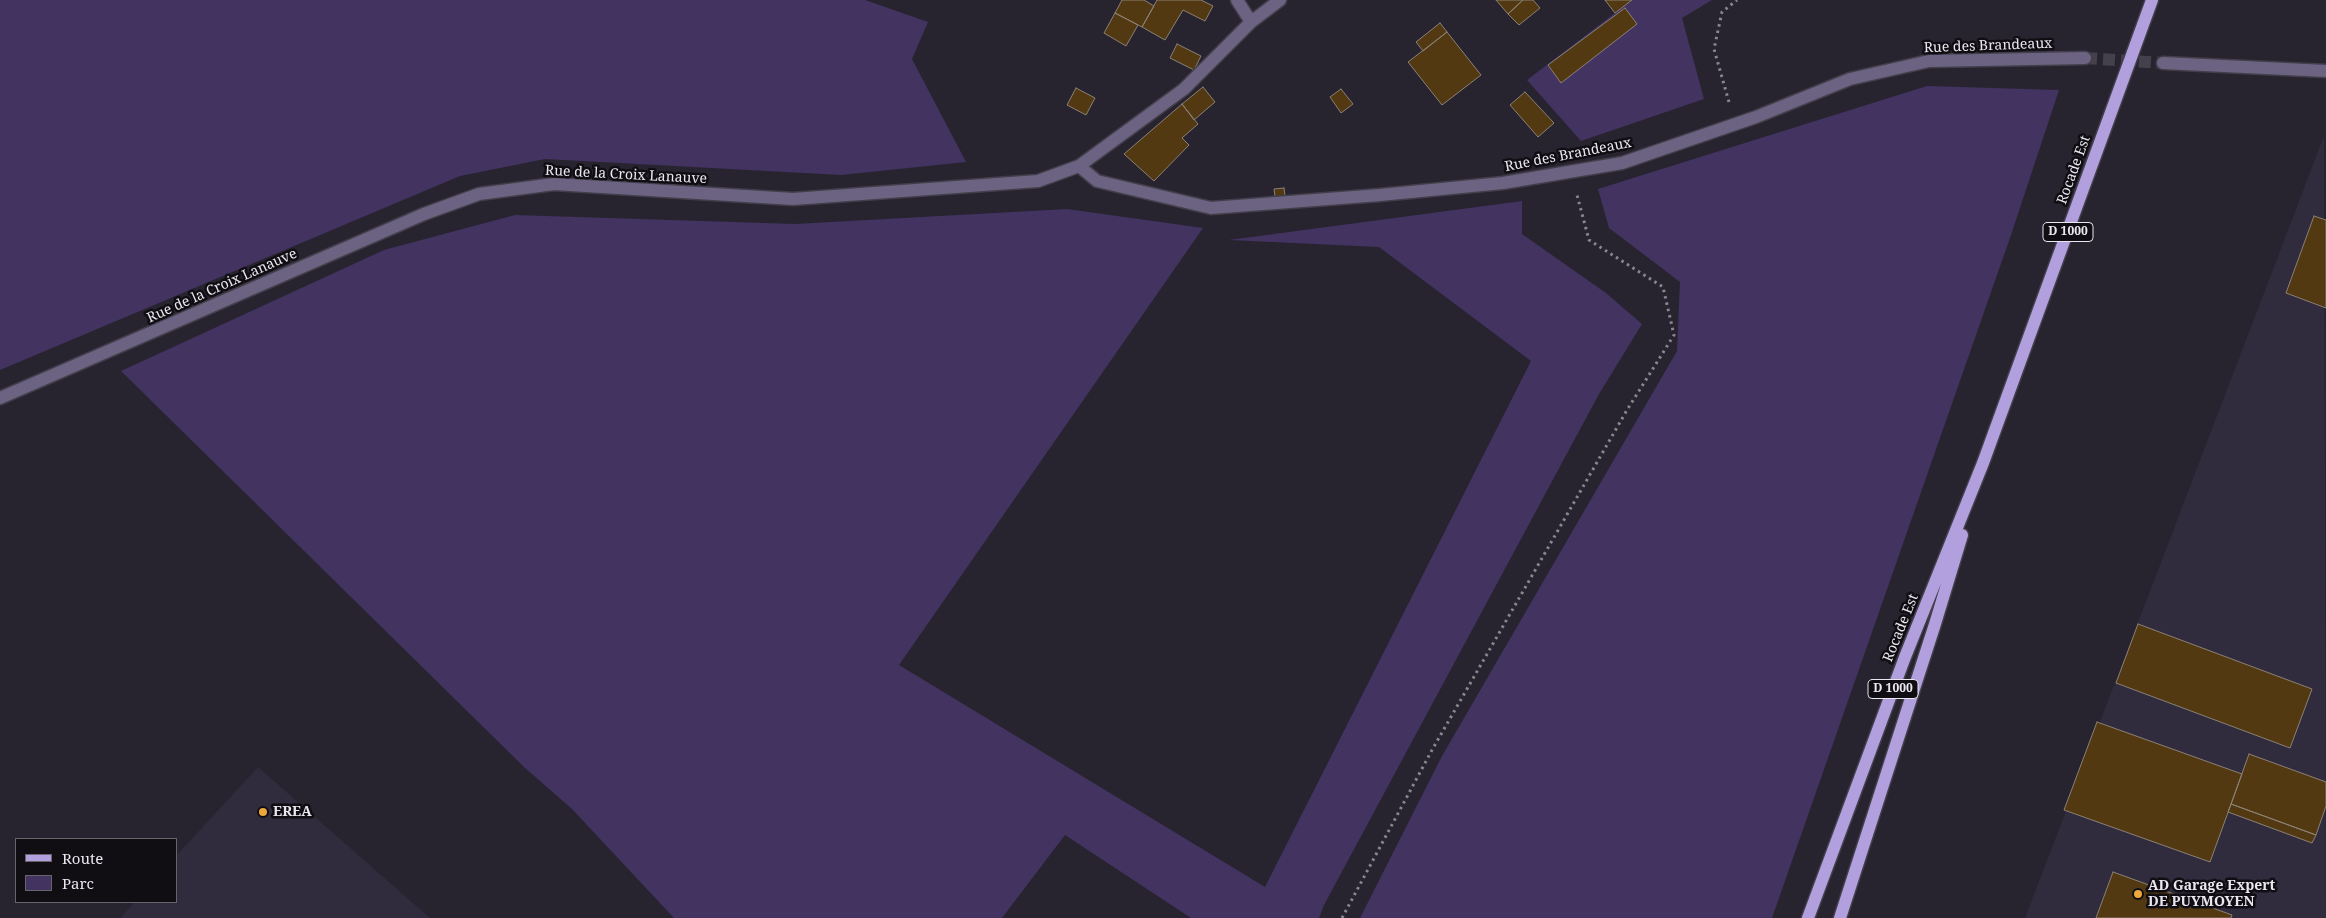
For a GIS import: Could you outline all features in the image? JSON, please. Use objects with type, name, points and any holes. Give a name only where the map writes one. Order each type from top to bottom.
[{"type":"main road","name":"Rocade Est","points":[[1808,918],[1905,656],[1983,463],[2152,0]]},
{"type":"main road","name":"Rocade Est","points":[[1840,918],[1936,624],[1983,463]]},
{"type":"street","points":[[1237,0],[1251,22]]},
{"type":"street","name":"Rue de la Croix Lanauve","points":[[0,398],[424,214],[479,194],[554,184],[793,199],[1038,181],[1080,166],[1184,89],[1251,22],[1280,0]]},
{"type":"street","name":"Rue des Brandeaux","points":[[1080,166],[1097,181],[1211,208],[1503,183],[1622,163],[1736,124],[1850,79],[1929,61],[2086,58]]},
{"type":"street","points":[[2163,63],[2326,71]]},
{"type":"path","points":[[1736,124],[1714,49],[1722,12],[1737,0]]},
{"type":"path","points":[[1342,918],[1432,750],[1627,410],[1674,335],[1663,287],[1588,240],[1571,172]]},
{"type":"shaded area","points":[[2324,136],[2326,918],[2025,918]]},
{"type":"shaded area","name":"EREA","points":[[258,767],[430,918],[120,918],[134,903],[178,903],[178,854]]},
{"type":"green space","points":[[0,0],[865,0],[928,22],[912,59],[966,162],[841,175],[545,159],[460,176],[0,370]]},
{"type":"green space","points":[[1632,0],[1712,0],[1682,18],[1704,99],[1581,141],[1527,80]]},
{"type":"green space","points":[[1927,86],[2059,90],[2011,235],[1772,918],[1360,918],[1442,756],[1677,351],[1680,282],[1609,228],[1598,189]]},
{"type":"green space","points":[[1522,201],[1522,234],[1606,293],[1642,324],[1599,394],[1324,905],[1319,918],[1191,918],[1065,835],[1002,918],[674,918],[572,809],[524,767],[121,371],[384,250],[515,215],[795,224],[1067,209],[1203,228],[899,665],[1265,887],[1531,361],[1379,247],[1229,240]]},
{"type":"building","points":[[1122,0],[1144,0],[1154,6],[1142,27],[1115,13]]},
{"type":"building","points":[[1157,0],[1201,0],[1213,6],[1205,21],[1183,10],[1165,40],[1142,27]]},
{"type":"building","points":[[1496,0],[1523,0],[1508,14]]},
{"type":"building","points":[[1523,0],[1533,0],[1540,8],[1519,25],[1508,14]]},
{"type":"building","points":[[1605,0],[1632,0],[1615,13]]},
{"type":"building","points":[[1625,8],[1637,24],[1561,83],[1548,65]]},
{"type":"building","points":[[1115,13],[1138,25],[1126,46],[1104,33]]},
{"type":"building","points":[[1440,23],[1447,32],[1423,51],[1416,42]]},
{"type":"building","points":[[1447,32],[1481,75],[1442,105],[1408,62]]},
{"type":"building","points":[[1177,44],[1201,56],[1194,70],[1170,58]]},
{"type":"building","points":[[1203,87],[1215,102],[1194,120],[1182,104]]},
{"type":"building","points":[[1076,88],[1095,98],[1086,115],[1067,105]]},
{"type":"building","points":[[1341,89],[1353,104],[1341,113],[1330,97]]},
{"type":"building","points":[[1525,92],[1554,123],[1538,137],[1510,105]]},
{"type":"building","points":[[1182,104],[1198,124],[1182,138],[1189,145],[1154,181],[1124,154]]},
{"type":"building","points":[[1284,188],[1285,196],[1275,197],[1274,189]]},
{"type":"building","points":[[2314,216],[2326,220],[2326,308],[2286,293]]},
{"type":"building","points":[[2138,624],[2312,689],[2290,748],[2116,683]]},
{"type":"building","points":[[2097,722],[2242,774],[2210,862],[2064,810]]},
{"type":"building","points":[[2249,754],[2326,782],[2326,806],[2316,835],[2231,804]]},
{"type":"building","points":[[2231,804],[2316,835],[2312,843],[2228,812]]},
{"type":"building","name":"AD Garage Expert DE PUYMOYEN","points":[[2113,872],[2232,915],[2231,918],[2096,918]]},
{"type":"tunnel","points":[[2085,58],[2163,63]]},
{"type":"place","name":"EREA","points":[[263,812]]},
{"type":"place","name":"AD Garage Expert DE PUYMOYEN","points":[[2138,894]]}]
